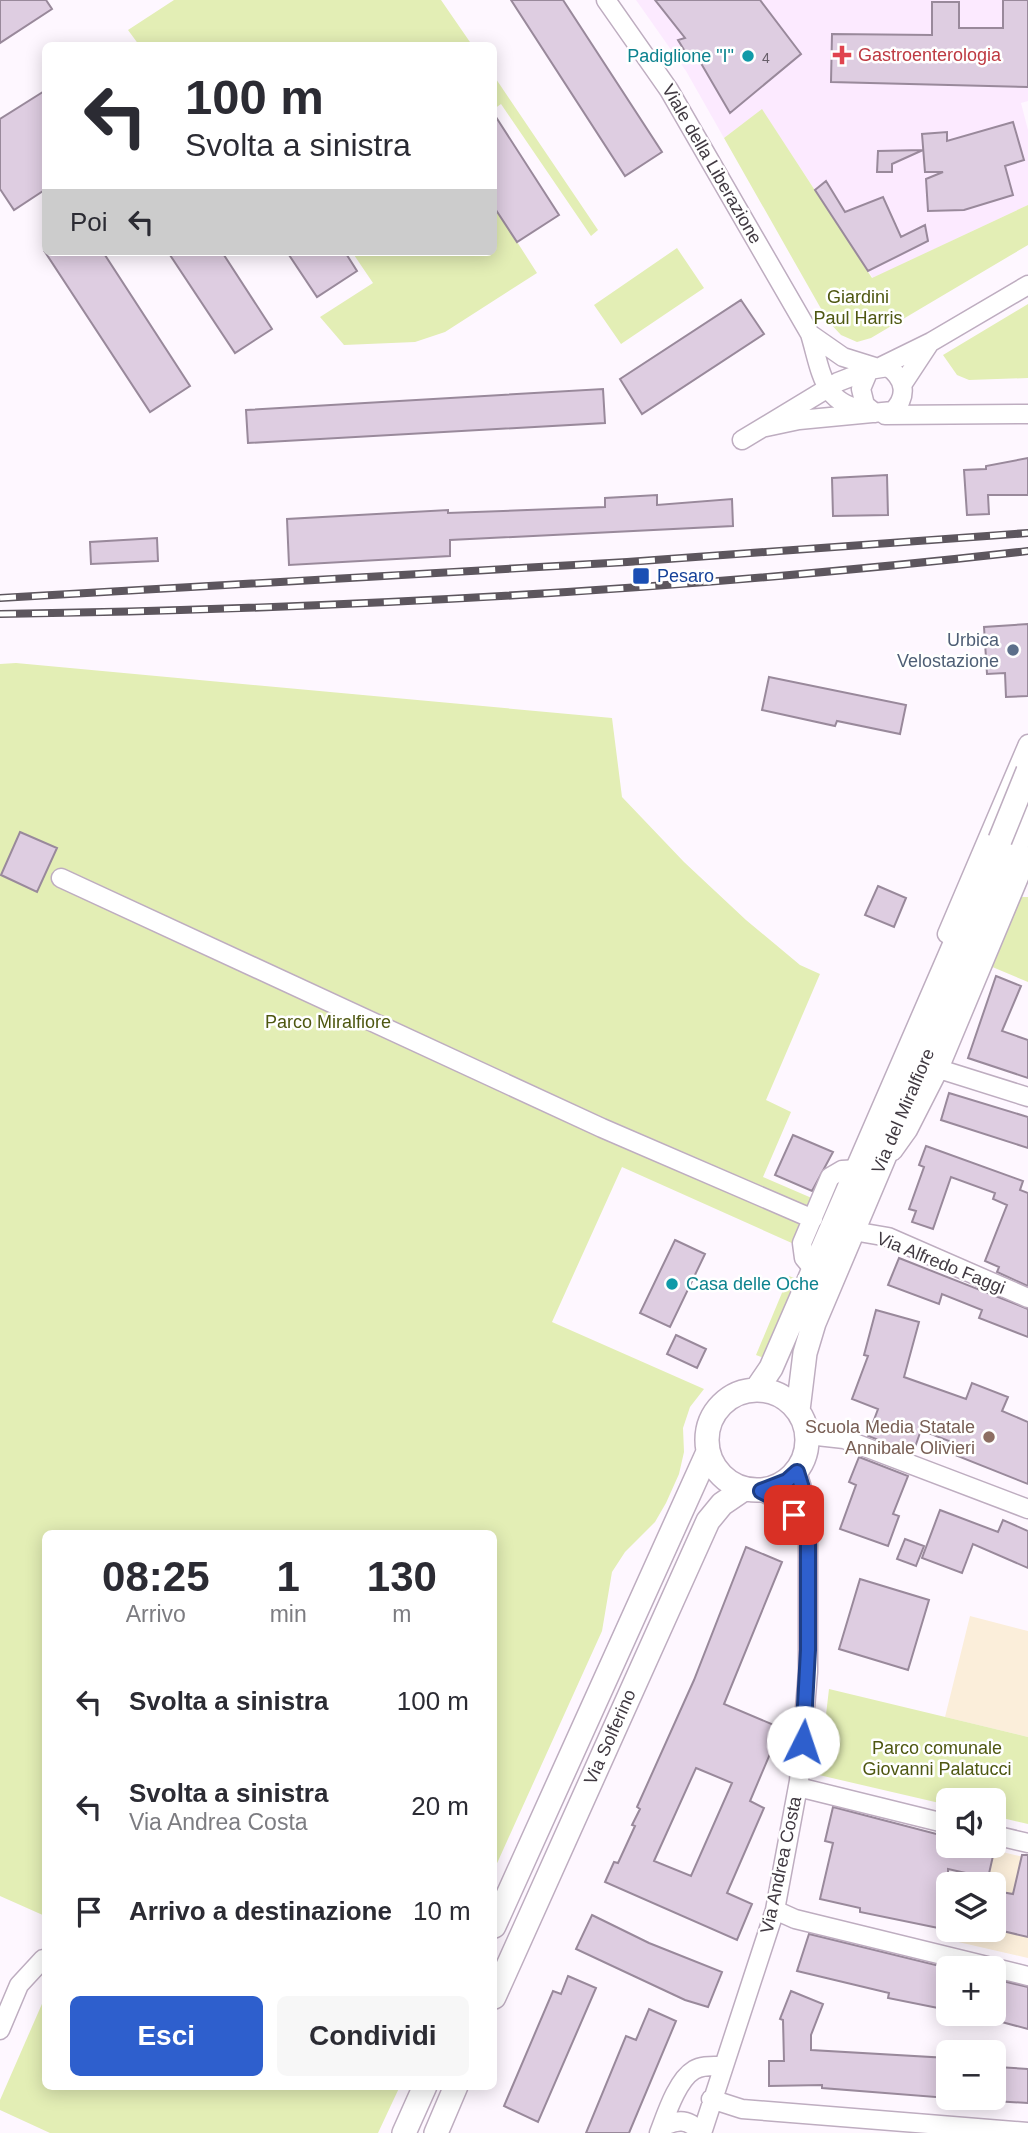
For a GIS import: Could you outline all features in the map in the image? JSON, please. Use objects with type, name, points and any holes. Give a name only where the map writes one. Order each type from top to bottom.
[{"type":"main road","name":"Via del Miralfiore","points":[[1014,847],[1025,767]]},
{"type":"main road","name":"Via del Miralfiore","points":[[755,1390],[771,1368],[814,1270],[867,1173],[1028,817]]},
{"type":"main road","name":"Via del Miralfiore","points":[[798,1410],[805,1353],[814,1323],[853,1230],[867,1173]]},
{"type":"main road","points":[[755,1390],[772,1392],[786,1399],[798,1410],[808,1435],[807,1448],[797,1472],[787,1481],[752,1490],[721,1476],[708,1452],[708,1430],[717,1410],[727,1399],[755,1390]]},
{"type":"main road","name":"Via Solferino","points":[[497,1919],[708,1452]]},
{"type":"main road","name":"Via Solferino","points":[[497,1990],[708,1521],[722,1504],[752,1490]]},
{"type":"main road","points":[[404,2133],[423,2090]]},
{"type":"main road","points":[[436,2133],[454,2090]]},
{"type":"street","name":"Viale della Liberazione","points":[[606,0],[669,90],[810,334],[828,388]]},
{"type":"street","points":[[741,440],[828,388],[931,342],[1028,285]]},
{"type":"street","name":"Viale della Liberazione","points":[[810,334],[843,357],[876,368]]},
{"type":"street","points":[[828,388],[841,404],[877,413],[899,405],[903,388],[931,342]]},
{"type":"street","points":[[876,368],[893,371],[903,388],[936,413]]},
{"type":"street","points":[[876,368],[861,389],[877,413]]},
{"type":"street","points":[[765,427],[799,420],[877,413],[1028,414]]},
{"type":"street","points":[[1025,767],[1028,744]]},
{"type":"street","name":"Via del Miralfiore","points":[[814,1270],[804,1258],[802,1243],[831,1177],[842,1170],[867,1173],[868,1118],[1004,800],[1025,767]]},
{"type":"street","points":[[1004,800],[1028,804]]},
{"type":"street","points":[[867,1173],[908,1130],[939,1069],[1014,847]]},
{"type":"street","points":[[61,878],[602,1128],[813,1219]]},
{"type":"street","points":[[939,1069],[1028,1097]]},
{"type":"street","name":"Via Alfredo Faggi","points":[[853,1230],[888,1237],[1028,1298]]},
{"type":"street","points":[[808,1435],[844,1439],[1028,1509]]},
{"type":"street","name":"Via Andrea Costa","points":[[701,2133],[721,2066],[775,1910],[798,1787],[808,1661],[808,1507],[797,1472]]},
{"type":"street","name":"Via Andrea Costa","points":[[752,1490],[782,1502],[794,1515],[808,1546]]},
{"type":"street","points":[[798,1787],[936,1821]]},
{"type":"street","points":[[1006,1838],[1028,1843]]},
{"type":"street","points":[[775,1910],[795,1919],[1028,1976]]},
{"type":"street","points":[[0,2030],[19,1985],[42,1960]]},
{"type":"street","points":[[660,2131],[684,2080],[693,2070],[704,2066],[721,2066]]},
{"type":"street","points":[[711,2099],[742,2109],[875,2127],[1028,2133]]},
{"type":"street","points":[[660,2131],[677,2121],[687,2121],[701,2133]]},
{"type":"shaded area","points":[[636,0],[1028,0],[1028,101],[1021,103],[1028,130],[1028,205],[873,278],[762,110],[724,138],[686,71]]},
{"type":"shaded area","points":[[970,1616],[1028,1631],[1028,1737],[945,1717]]},
{"type":"shaded area","points":[[1006,1853],[1028,1858],[1028,1958],[958,1942],[1006,1942],[1006,1872],[988,1872],[992,1858],[1006,1858]]},
{"type":"green space","points":[[174,0],[441,0],[470,42],[137,42],[128,30]]},
{"type":"green space","points":[[497,80],[598,230],[591,236],[501,104],[497,107]]},
{"type":"green space","name":"Giardini Paul Harris","points":[[762,109],[872,278],[1028,205],[1028,245],[871,338],[857,342],[841,335],[828,321],[724,138]]},
{"type":"green space","points":[[497,211],[537,273],[445,332],[415,342],[344,345],[320,317],[373,283],[355,256],[497,256]]},
{"type":"green space","points":[[677,248],[704,288],[621,344],[594,305]]},
{"type":"green space","points":[[1028,304],[1028,378],[969,380],[957,375],[943,355]]},
{"type":"green space","name":"Parco Miralfiore","points":[[16,663],[612,718],[622,797],[684,862],[746,920],[800,965],[820,974],[766,1100],[791,1112],[763,1177],[814,1199],[794,1244],[622,1167],[552,1322],[704,1389],[690,1407],[683,1428],[684,1452],[679,1474],[666,1503],[655,1522],[625,1552],[612,1572],[602,1631],[497,1863],[497,1530],[42,1530],[42,1915],[0,1896],[0,664]]},
{"type":"green space","points":[[1020,897],[1028,897],[1028,982],[990,966]]},
{"type":"green space","points":[[789,1276],[802,1281],[769,1360],[756,1355]]},
{"type":"green space","name":"Parco comunale Giovanni Palatucci","points":[[829,1689],[1028,1737],[1028,1824],[1006,1819],[1006,1788],[936,1788],[936,1802],[819,1775]]},
{"type":"green space","points":[[42,2004],[42,2090],[398,2090],[378,2133],[50,2133],[0,2110],[0,2100]]},
{"type":"building","points":[[0,0],[46,0],[52,9],[0,43]]},
{"type":"building","points":[[511,0],[563,0],[662,152],[625,176]]},
{"type":"building","name":"Padiglione \"I\"","points":[[655,0],[760,0],[801,54],[730,113],[695,53],[689,58],[678,40],[685,38]]},
{"type":"building","points":[[1003,0],[1028,0],[1028,87],[831,82],[832,34],[932,35],[932,2],[959,2],[959,28],[1003,28]]},
{"type":"building","points":[[42,93],[42,192],[14,210],[0,189],[0,119]]},
{"type":"building","points":[[497,119],[559,215],[517,242],[497,212]]},
{"type":"building","points":[[1013,122],[1024,160],[1005,166],[1013,195],[964,210],[928,211],[926,179],[943,172],[925,172],[922,134],[947,132],[947,141]]},
{"type":"building","points":[[923,150],[892,164],[892,172],[877,172],[878,151]]},
{"type":"building","points":[[826,181],[845,212],[883,197],[901,237],[925,225],[928,241],[868,271],[815,190]]},
{"type":"building","points":[[48,256],[106,256],[190,386],[150,412]]},
{"type":"building","points":[[171,256],[225,256],[272,329],[235,353]]},
{"type":"building","points":[[290,256],[348,256],[357,271],[317,297]]},
{"type":"building","points":[[741,300],[764,334],[642,414],[620,379]]},
{"type":"building","points":[[603,389],[605,423],[248,443],[246,410]]},
{"type":"building","points":[[1028,458],[1028,495],[988,495],[989,514],[967,515],[964,470],[986,469],[986,466]]},
{"type":"building","points":[[887,475],[888,515],[833,516],[832,478]]},
{"type":"building","points":[[657,495],[657,505],[732,499],[733,526],[450,540],[450,556],[289,565],[287,519],[448,510],[448,513],[605,507],[605,498]]},
{"type":"building","points":[[157,538],[158,561],[91,564],[90,542]]},
{"type":"building","points":[[1028,624],[1028,696],[1006,697],[1005,673],[987,674],[984,627]]},
{"type":"building","points":[[769,677],[906,705],[900,734],[837,721],[835,726],[762,710]]},
{"type":"building","points":[[20,832],[57,848],[37,892],[1,875]]},
{"type":"building","points":[[878,886],[906,898],[894,927],[865,915]]},
{"type":"building","points":[[996,976],[1021,986],[1002,1031],[1028,1040],[1028,1078],[968,1058]]},
{"type":"building","points":[[949,1093],[1028,1117],[1028,1148],[941,1120]]},
{"type":"building","points":[[793,1135],[833,1152],[812,1191],[775,1175]]},
{"type":"building","points":[[926,1146],[1023,1181],[1020,1190],[1028,1193],[1028,1286],[997,1272],[999,1267],[985,1261],[1007,1205],[993,1199],[995,1193],[951,1177],[933,1229],[912,1222],[916,1211],[909,1209],[924,1167],[919,1165]]},
{"type":"building","name":"Casa delle Oche","points":[[675,1240],[705,1254],[670,1327],[640,1313]]},
{"type":"building","points":[[899,1258],[1028,1309],[1028,1337],[979,1318],[982,1310],[942,1294],[939,1304],[888,1285]]},
{"type":"building","points":[[876,1310],[919,1322],[904,1377],[966,1399],[972,1383],[1008,1397],[1002,1411],[1028,1422],[1028,1484],[945,1451],[949,1441],[921,1430],[913,1453],[868,1436],[878,1409],[852,1399],[868,1356],[864,1355]]},
{"type":"building","points":[[676,1335],[706,1349],[697,1368],[667,1354]]},
{"type":"building","points":[[859,1457],[908,1476],[893,1514],[899,1516],[888,1546],[840,1529],[856,1485],[849,1482]]},
{"type":"building","points":[[940,1510],[998,1532],[1003,1520],[1028,1531],[1028,1568],[973,1544],[962,1573],[922,1558]]},
{"type":"building","points":[[905,1539],[924,1546],[916,1566],[897,1559]]},
{"type":"building","points":[[746,1547],[782,1562],[724,1704],[781,1728],[750,1801],[764,1808],[727,1893],[752,1904],[737,1940],[605,1882],[614,1862],[618,1863],[635,1826],[632,1825],[640,1809],[637,1807],[694,1680]],"holes":[[[696,1768],[732,1783],[691,1876],[654,1861]]]},
{"type":"building","points":[[860,1579],[929,1600],[908,1670],[839,1649]]},
{"type":"building","points":[[833,1807],[936,1834],[936,1858],[993,1858],[989,1872],[948,1869],[948,1872],[936,1872],[936,1928],[860,1912],[860,1908],[820,1899],[833,1843],[825,1841]]},
{"type":"building","points":[[1022,1855],[1028,1855],[1028,1937],[1006,1932],[1006,1893],[1013,1894]]},
{"type":"building","points":[[592,1915],[649,1943],[722,1972],[708,2007],[685,2000],[576,1949]]},
{"type":"building","points":[[809,1934],[936,1965],[936,2008],[888,1998],[889,1993],[797,1971]]},
{"type":"building","points":[[568,1976],[596,1988],[538,2122],[504,2106],[553,1991],[561,1994]]},
{"type":"building","points":[[1006,1982],[1028,1987],[1028,2029],[1006,2023]]},
{"type":"building","points":[[791,1991],[823,2004],[811,2035],[811,2050],[936,2057],[936,2097],[822,2088],[822,2085],[769,2086],[769,2061],[784,2061],[783,2020],[780,2019]]},
{"type":"building","points":[[649,2009],[676,2021],[629,2133],[586,2133],[626,2036],[636,2040]]},
{"type":"building","points":[[1006,2068],[1028,2069],[1028,2103],[1006,2102]]},
{"type":"railway","points":[[0,598],[627,562],[1028,533]]},
{"type":"railway","points":[[0,614],[258,608],[515,595],[772,577],[1028,551]]},
{"type":"place","name":"Gastroenterologia","points":[[842,55]]},
{"type":"place","name":"Padiglione \"I\"","points":[[748,56]]},
{"type":"place","name":"Pesaro","points":[[641,576]]},
{"type":"place","name":"Urbica Velostazione","points":[[1013,650]]},
{"type":"place","name":"Casa delle Oche","points":[[672,1284]]},
{"type":"place","name":"Scuola Media Statale Annibale Olivieri","points":[[989,1437]]},
{"type":"route","points":[[794,1515],[782,1502],[761,1491],[775,1488],[797,1472],[808,1507],[808,1650],[803,1742]]}]
